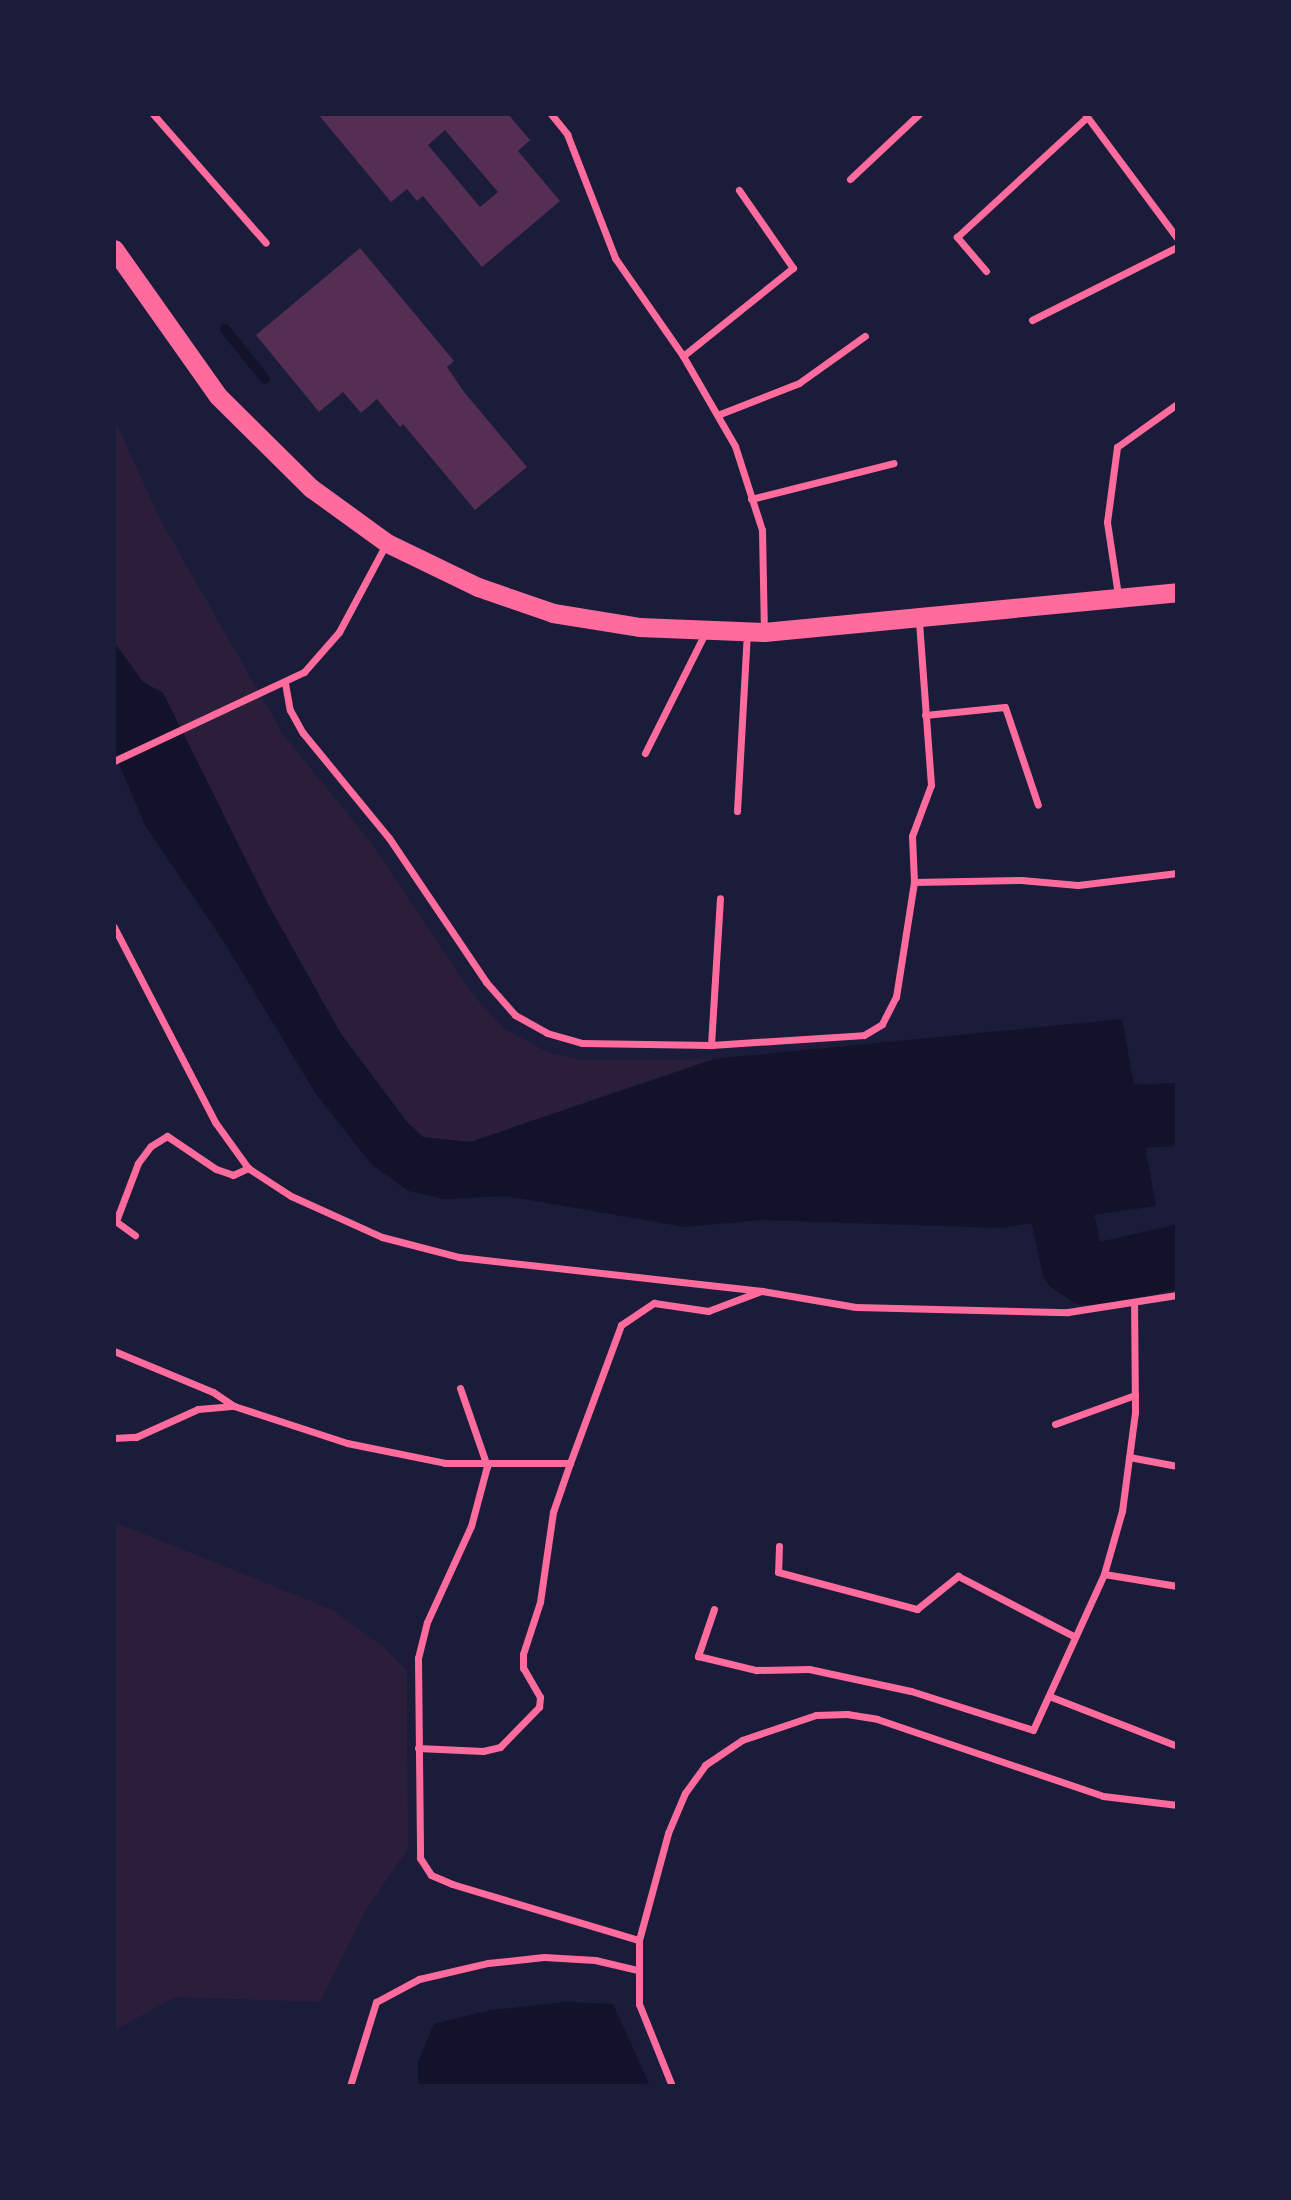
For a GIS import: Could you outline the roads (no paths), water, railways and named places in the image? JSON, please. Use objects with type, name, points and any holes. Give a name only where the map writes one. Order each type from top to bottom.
[{"type":"highway","points":[[114,249],[218,396],[312,488],[387,543],[478,587],[553,613],[595,623],[756,632],[1177,592]]},
{"type":"street","points":[[153,114],[265,243]]},
{"type":"street","points":[[551,114],[567,134],[615,258],[720,414],[762,530],[765,564],[737,811]]},
{"type":"street","points":[[850,179],[919,114]]},
{"type":"street","points":[[986,271],[957,237],[1086,115],[1177,238]]},
{"type":"street","points":[[683,356],[793,268],[738,190]]},
{"type":"street","points":[[1032,320],[1177,247]]},
{"type":"street","points":[[720,414],[799,383],[865,336]]},
{"type":"street","points":[[1119,599],[1107,522],[1117,447],[1177,404]]},
{"type":"street","points":[[751,499],[894,463]]},
{"type":"street","points":[[114,761],[304,672],[339,632],[387,543]]},
{"type":"street","points":[[285,683],[290,710],[303,733],[389,838],[486,982],[515,1015],[547,1032],[582,1043],[711,1045],[864,1035],[882,1024],[896,997],[914,882],[912,836],[930,785],[919,617]]},
{"type":"street","points":[[645,753],[706,631]]},
{"type":"street","points":[[925,715],[1005,707],[1038,805]]},
{"type":"street","points":[[914,882],[1021,880],[1078,885],[1177,873]]},
{"type":"street","points":[[711,1045],[720,898]]},
{"type":"street","points":[[114,927],[215,1122],[248,1168],[290,1196],[382,1237],[459,1257],[762,1291],[856,1307],[1068,1312],[1177,1295]]},
{"type":"street","points":[[135,1234],[115,1221],[138,1163],[151,1146],[167,1136],[216,1169],[233,1175],[248,1168]]},
{"type":"street","points":[[418,1748],[482,1751],[500,1747],[538,1707],[540,1697],[523,1668],[523,1654],[540,1602],[553,1512],[621,1325],[654,1303],[708,1311],[762,1291]]},
{"type":"street","points":[[714,1609],[698,1656],[756,1670],[808,1669],[911,1690],[1033,1730],[1104,1574],[1122,1511],[1135,1395],[1134,1303]]},
{"type":"street","points":[[114,1351],[213,1392],[234,1406],[347,1443],[445,1463],[487,1466],[570,1463]]},
{"type":"street","points":[[460,1388],[487,1466],[471,1526],[427,1622],[418,1658],[420,1858],[431,1875],[639,1940]]},
{"type":"street","points":[[1055,1423],[1135,1395]]},
{"type":"street","points":[[114,1437],[136,1437],[198,1409],[234,1406]]},
{"type":"street","points":[[1129,1457],[1177,1466]]},
{"type":"street","points":[[779,1546],[778,1572],[917,1609],[958,1576],[1074,1637]]},
{"type":"street","points":[[1104,1574],[1177,1586]]},
{"type":"street","points":[[1049,1696],[1177,1746]]},
{"type":"street","points":[[671,2086],[639,2004],[639,1940],[668,1833],[685,1793],[705,1765],[742,1740],[816,1715],[877,1719],[1103,1796],[1177,1805]]},
{"type":"street","points":[[350,2086],[376,2002],[419,1979],[488,1963],[544,1957],[594,1960],[637,1970]]},
{"type":"waterway","points":[[225,329],[265,379]]},
{"type":"waterway","points":[[1053,1119],[1177,1114]]},
{"type":"waterway","points":[[1045,1136],[1072,1263],[1087,1273],[1107,1272],[1177,1256]]}]
